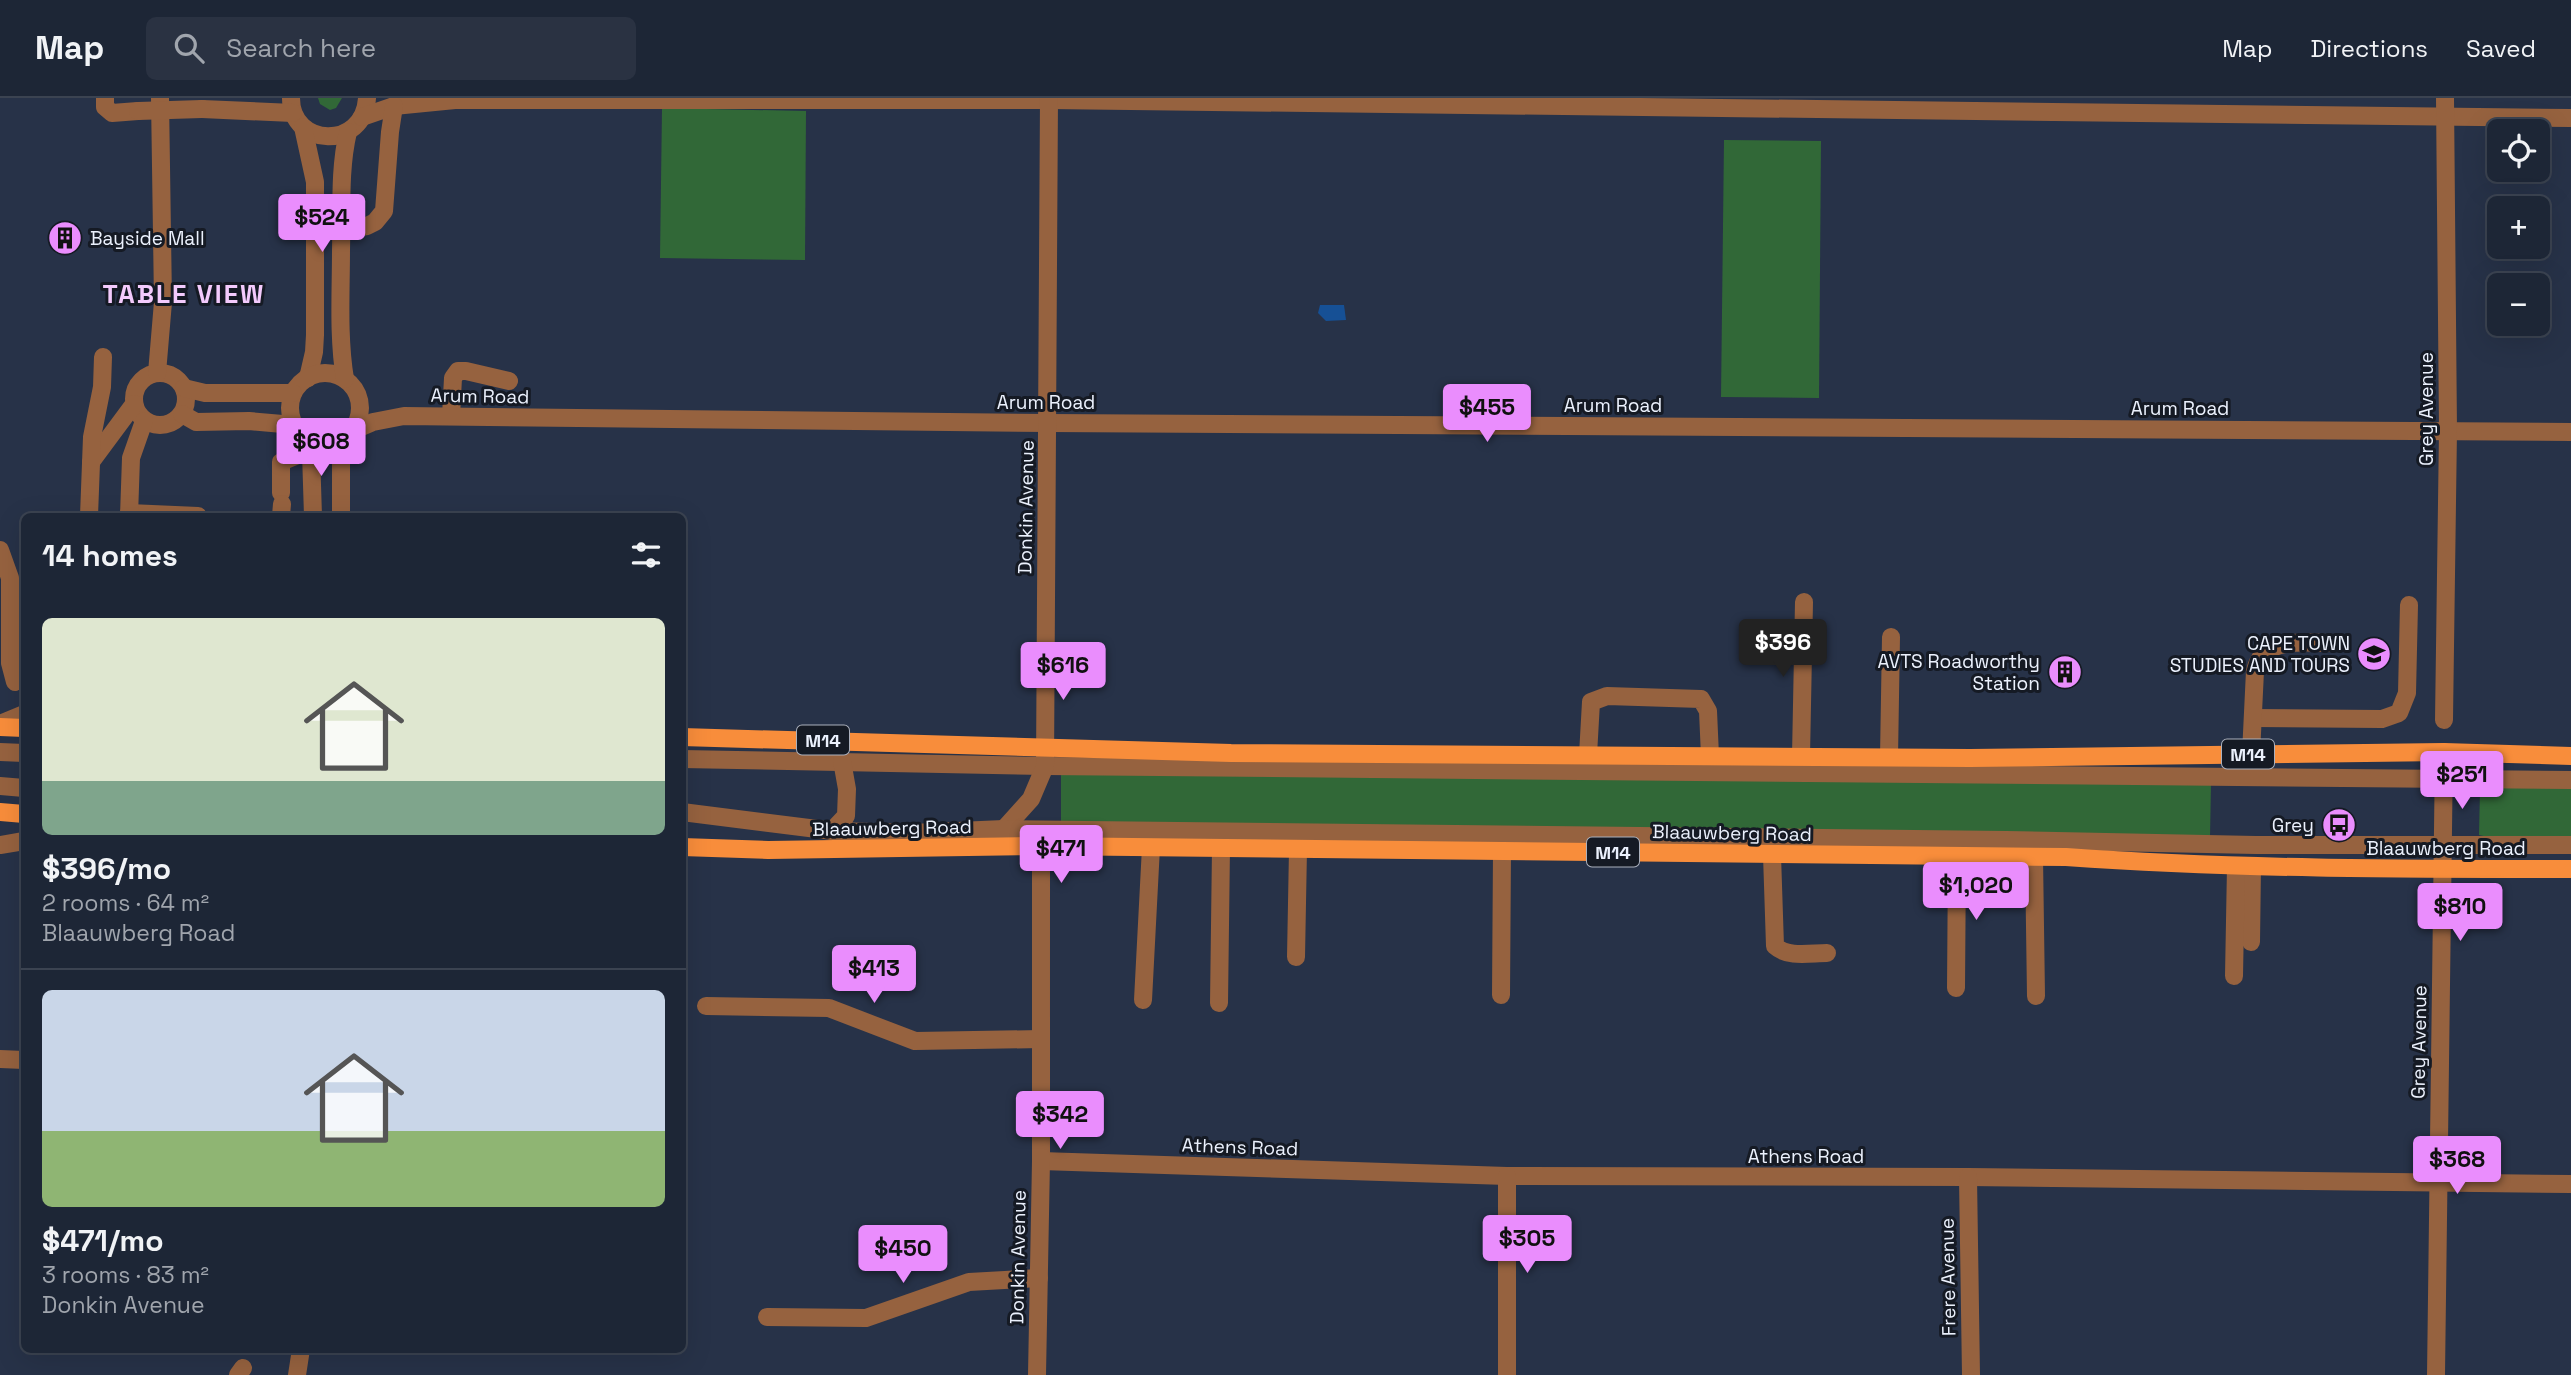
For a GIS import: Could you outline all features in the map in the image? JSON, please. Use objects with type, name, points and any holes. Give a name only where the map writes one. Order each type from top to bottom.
[{"type":"main road","points":[[0,725],[21,728]]},
{"type":"main road","name":"M14","points":[[686,737],[963,745],[1044,757],[1245,753],[1889,757],[2444,752],[2571,756]]},
{"type":"main road","points":[[0,812],[21,814]]},
{"type":"main road","name":"Blaauwberg Road","points":[[686,847],[768,850],[1041,846],[1957,856],[2244,866],[2442,870],[2571,869]]},
{"type":"street","points":[[158,373],[163,302],[160,98]]},
{"type":"street","points":[[362,117],[367,98]]},
{"type":"street","name":"Grey Avenue","points":[[2444,720],[2448,430],[2445,98]]},
{"type":"street","points":[[341,513],[346,436],[360,414],[358,396],[345,379],[341,350],[344,151],[348,132],[362,117],[394,106],[451,99],[1049,99],[2571,118]]},
{"type":"street","name":"Donkin Avenue","points":[[1044,757],[1049,99]]},
{"type":"street","points":[[105,103],[112,113],[202,109],[296,113],[320,136],[330,137],[348,132]]},
{"type":"street","points":[[341,230],[368,226],[384,211],[394,106]]},
{"type":"street","points":[[296,113],[315,182],[315,335],[308,378],[293,393],[290,406],[312,469],[313,513]]},
{"type":"street","points":[[89,513],[92,437],[102,387],[103,357]]},
{"type":"street","points":[[451,416],[453,378],[458,371],[509,381]]},
{"type":"street","points":[[91,462],[134,404],[137,387],[149,376],[158,373],[173,376],[184,388],[205,393],[293,393]]},
{"type":"street","points":[[308,378],[330,373],[345,379]]},
{"type":"street","points":[[134,404],[145,421],[160,426],[169,425],[182,414],[186,406],[184,388]]},
{"type":"street","name":"Arum Road","points":[[358,396],[375,406],[404,416]]},
{"type":"street","points":[[182,414],[196,422],[250,421],[319,443],[346,436]]},
{"type":"street","name":"Arum Road","points":[[346,436],[373,422],[404,416],[1048,423],[2571,432]]},
{"type":"street","points":[[129,513],[131,458],[145,421]]},
{"type":"street","points":[[281,505],[281,462],[303,437]]},
{"type":"street","points":[[0,551],[10,578],[10,663],[13,682]]},
{"type":"street","points":[[1801,756],[1804,602]]},
{"type":"street","points":[[2253,718],[2382,719],[2399,713],[2407,693],[2409,605]]},
{"type":"street","points":[[1889,757],[1891,637]]},
{"type":"street","points":[[2251,754],[2255,671],[2265,650],[2291,644],[2337,643]]},
{"type":"street","points":[[1588,755],[1591,702],[1607,696],[1701,699],[1708,711],[1710,756]]},
{"type":"street","points":[[0,725],[21,715]]},
{"type":"street","points":[[842,761],[963,745]]},
{"type":"street","points":[[0,752],[21,753]]},
{"type":"street","name":"Grey Avenue","points":[[2436,1375],[2444,752]]},
{"type":"street","points":[[1004,829],[1031,799],[1044,757]]},
{"type":"street","points":[[686,759],[842,761],[1044,757],[2250,779],[2571,780]]},
{"type":"street","points":[[832,831],[846,816],[848,789],[842,761]]},
{"type":"street","points":[[0,786],[21,788]]},
{"type":"street","points":[[686,813],[973,848]]},
{"type":"street","points":[[832,831],[1004,829],[1992,839],[2256,845],[2571,845]]},
{"type":"street","points":[[0,845],[21,842]]},
{"type":"street","name":"Donkin Avenue","points":[[1037,1375],[1041,1161],[1041,846]]},
{"type":"street","points":[[1143,1000],[1151,847]]},
{"type":"street","points":[[1219,1003],[1221,848]]},
{"type":"street","points":[[1296,957],[1297,849]]},
{"type":"street","points":[[1501,995],[1502,851]]},
{"type":"street","points":[[1772,855],[1775,946],[1781,952],[1789,954],[1827,953]]},
{"type":"street","points":[[1956,988],[1957,856]]},
{"type":"street","points":[[2034,857],[2036,996]]},
{"type":"street","points":[[2244,866],[2251,942]]},
{"type":"street","points":[[2234,976],[2244,866]]},
{"type":"street","points":[[706,1006],[829,1008],[915,1041],[1041,1039]]},
{"type":"street","points":[[0,1059],[21,1060]]},
{"type":"street","name":"Athens Road","points":[[1041,1161],[1507,1176],[2571,1184]]},
{"type":"street","points":[[1507,1176],[1507,1375]]},
{"type":"street","name":"Frere Avenue","points":[[1968,1178],[1971,1375]]},
{"type":"street","points":[[767,1317],[866,1318],[969,1282],[1039,1278]]},
{"type":"street","points":[[298,1375],[301,1353]]},
{"type":"green space","points":[[318,98],[342,98],[336,108],[330,110],[320,104]]},
{"type":"green space","points":[[662,108],[806,111],[805,260],[660,258]]},
{"type":"green space","points":[[1724,140],[1821,141],[1819,398],[1721,397]]},
{"type":"green space","points":[[1061,766],[2211,784],[2210,837],[1061,830]]},
{"type":"green space","points":[[2497,785],[2571,786],[2571,840],[2497,839],[2479,835],[2480,790]]},
{"type":"water","points":[[1320,305],[1344,305],[1346,320],[1326,321],[1318,313]]},
{"type":"place","name":"Bayside Mall","points":[[65,238]]},
{"type":"place","name":"CAPE TOWN STUDIES AND TOURS","points":[[2374,654]]},
{"type":"place","name":"AVTS Roadworthy Station","points":[[2065,672]]},
{"type":"place","name":"Grey","points":[[2339,825]]},
{"type":"district","name":"TABLE VIEW","points":[[184,294]]}]
